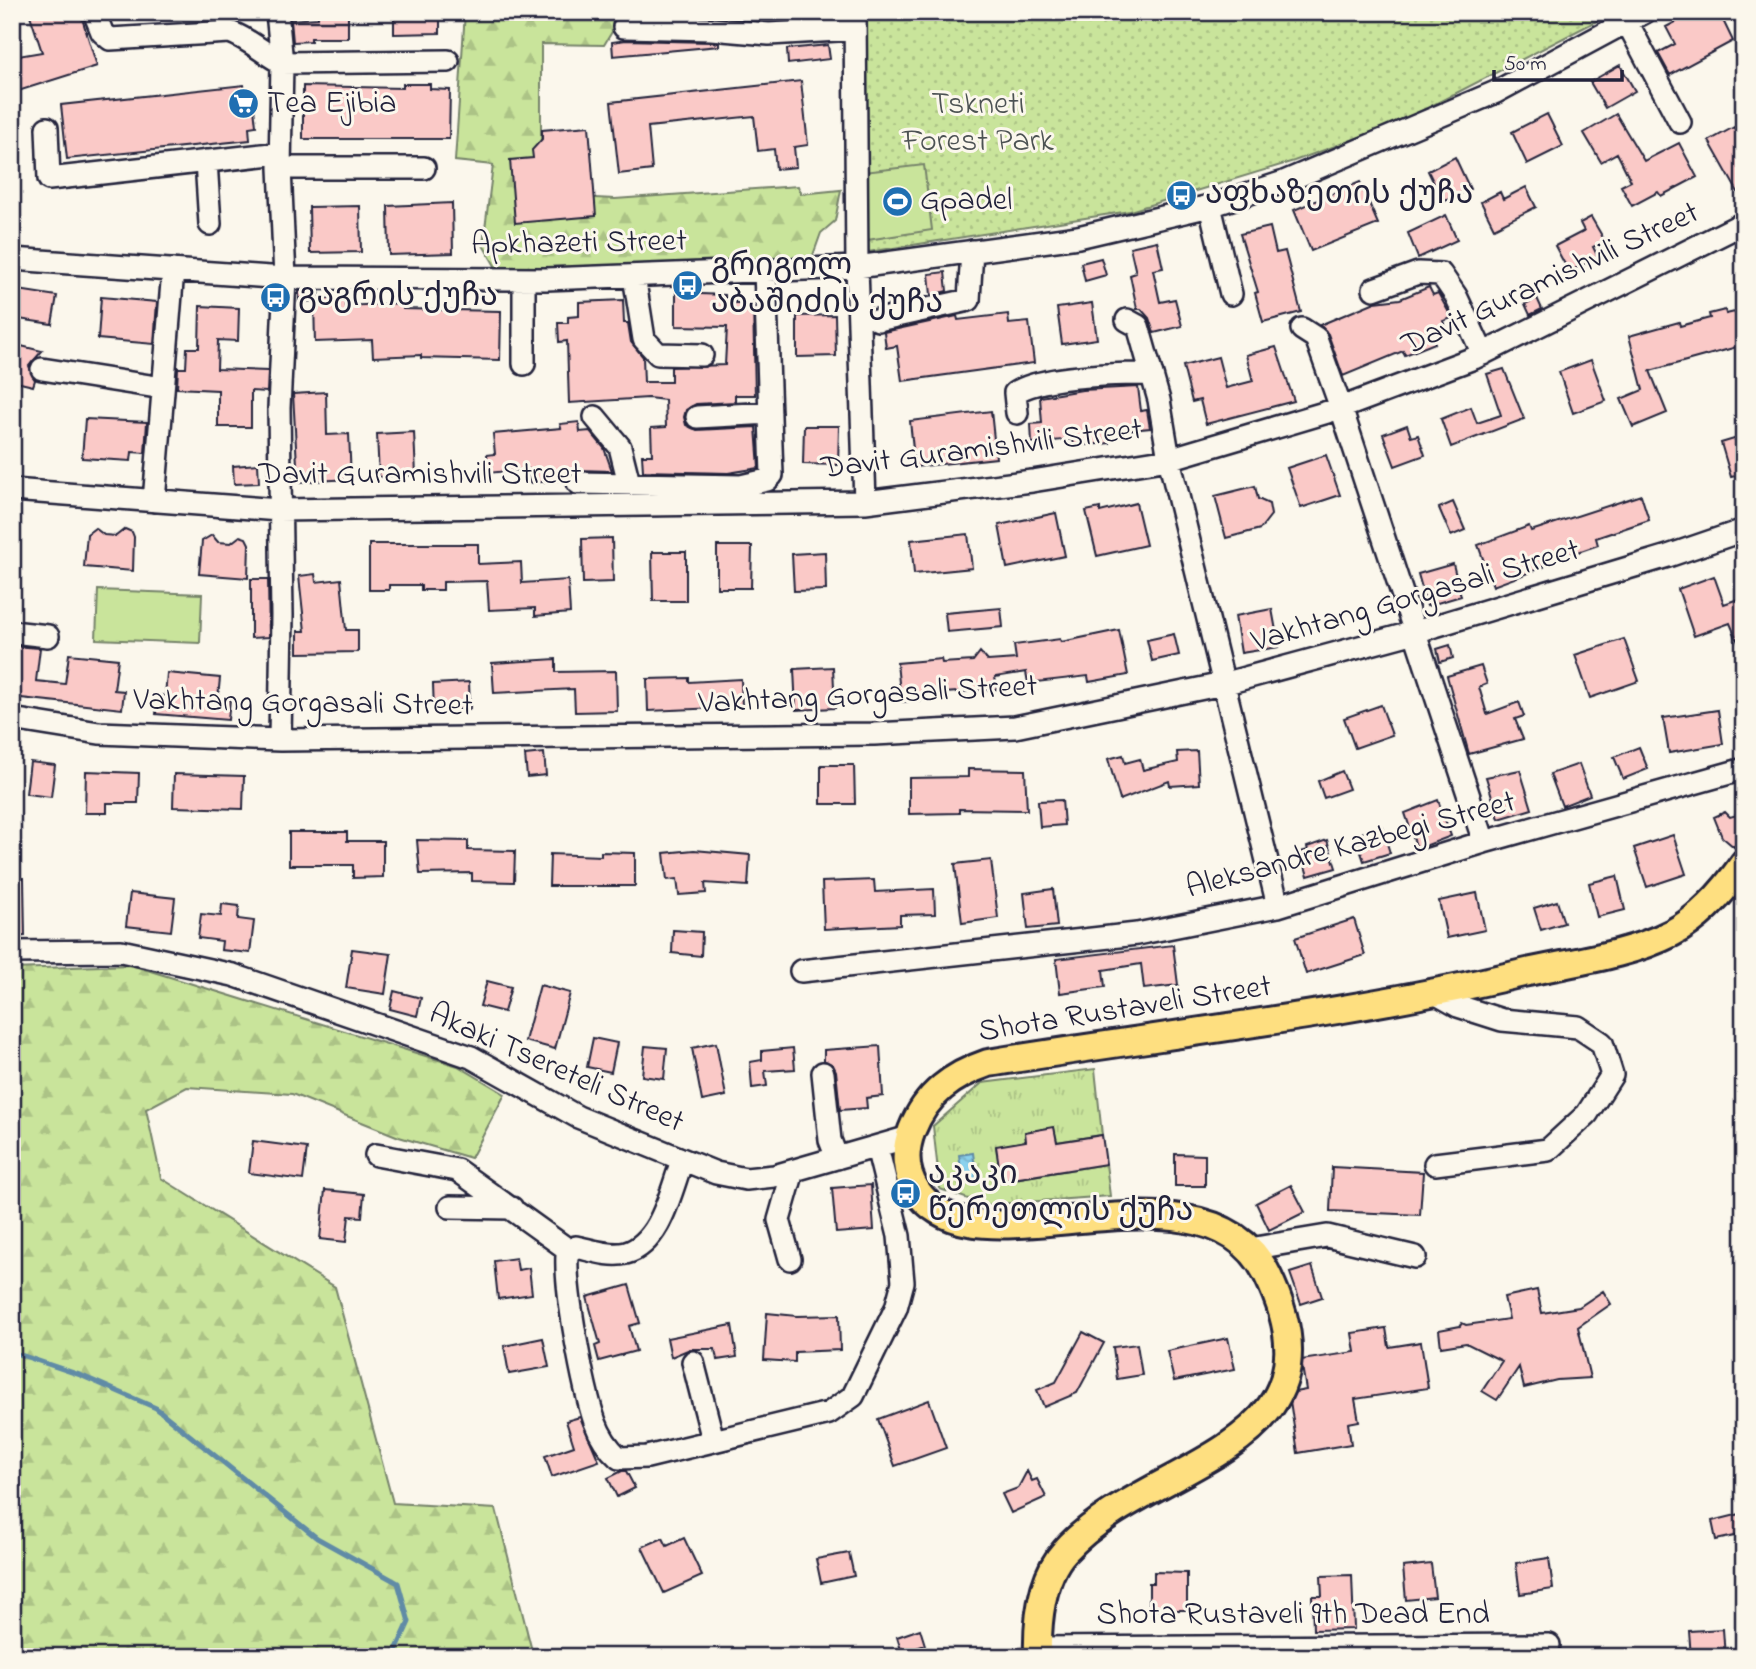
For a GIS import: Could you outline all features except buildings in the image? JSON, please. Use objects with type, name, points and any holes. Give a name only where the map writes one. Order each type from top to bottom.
[{"type":"main road","name":"Shota Rustaveli Street","points":[[1037,1653],[1045,1587],[1063,1552],[1099,1519],[1218,1455],[1252,1430],[1274,1401],[1285,1370],[1287,1339],[1280,1306],[1266,1272],[1250,1249],[1233,1236],[1212,1228],[1165,1217],[1121,1216],[1006,1224],[970,1222],[944,1216],[923,1201],[912,1186],[907,1167],[909,1137],[918,1115],[937,1090],[961,1072],[988,1063],[1435,993],[1616,951],[1671,933],[1705,909],[1742,869]]},
{"type":"street","points":[[93,12],[102,32],[110,39],[230,32],[248,39],[260,51],[282,63],[448,61]]},
{"type":"street","points":[[277,12],[282,63],[280,161],[285,278],[279,510],[282,615],[280,740]]},
{"type":"street","points":[[1636,17],[1680,122]]},
{"type":"street","name":"Apkhazeti Street","points":[[12,259],[285,278],[524,279],[857,267],[1078,237],[1210,206],[1284,182],[1396,137],[1496,92],[1636,17]]},
{"type":"street","points":[[625,27],[711,29],[769,34],[855,20],[857,267],[865,502]]},
{"type":"street","points":[[47,128],[49,179],[206,161],[280,161],[424,168]]},
{"type":"street","points":[[206,161],[210,224]]},
{"type":"street","points":[[1210,206],[1231,294]]},
{"type":"street","name":"Davit Guramishvili Street","points":[[12,490],[279,510],[865,502],[1032,481],[1169,459],[1341,408],[1483,354],[1744,223]]},
{"type":"street","points":[[878,320],[968,300],[972,251]]},
{"type":"street","points":[[154,501],[173,270]]},
{"type":"street","points":[[578,483],[741,486],[767,480],[772,475],[765,270]]},
{"type":"street","points":[[1374,289],[1418,273],[1441,274],[1456,296],[1483,354]]},
{"type":"street","points":[[634,276],[644,339],[659,354],[702,355]]},
{"type":"street","points":[[524,279],[524,364]]},
{"type":"street","points":[[1127,320],[1138,326],[1152,374],[1169,459],[1278,906]]},
{"type":"street","points":[[1302,329],[1316,338],[1341,408],[1485,842]]},
{"type":"street","points":[[42,369],[163,388]]},
{"type":"street","points":[[1017,413],[1015,393],[1023,388],[1105,375],[1152,374]]},
{"type":"street","points":[[697,417],[770,413]]},
{"type":"street","points":[[595,417],[620,447],[629,483]]},
{"type":"street","name":"Vakhtang Gorgasali Street","points":[[12,719],[99,733],[280,740],[874,734],[1015,727],[1223,684],[1415,632],[1668,556],[1744,530]]},
{"type":"street","points":[[12,632],[48,636]]},
{"type":"street","name":"Aleksandre Kazbegi Street","points":[[801,971],[1137,934],[1278,906],[1485,842],[1744,769]]},
{"type":"street","name":"Akaki Tsereteli Street","points":[[12,952],[121,951],[233,975],[471,1057],[578,1117],[716,1174],[746,1180],[793,1171],[909,1137]]},
{"type":"street","points":[[1435,993],[1458,1006],[1502,1020],[1578,1027],[1602,1043],[1612,1075],[1587,1114],[1548,1150],[1435,1164]]},
{"type":"street","points":[[823,1073],[830,1140],[837,1158]]},
{"type":"street","points":[[682,1161],[660,1219],[640,1246],[625,1254],[576,1247],[570,1251],[566,1264],[580,1355],[595,1422],[602,1438],[619,1458],[628,1459],[829,1413],[853,1396],[896,1308],[903,1282],[899,1236],[877,1147]]},
{"type":"street","points":[[376,1155],[457,1170],[570,1251]]},
{"type":"street","points":[[790,1259],[779,1220],[793,1171]]},
{"type":"street","points":[[450,1207],[512,1208]]},
{"type":"street","points":[[1250,1249],[1327,1236],[1415,1257]]},
{"type":"street","points":[[693,1363],[713,1440]]},
{"type":"street","name":"Shota Rustaveli 9th Dead End","points":[[1037,1653],[1549,1645]]},
{"type":"green space","points":[[465,12],[624,12],[604,45],[541,44],[541,150],[575,197],[615,199],[798,186],[801,194],[841,190],[835,221],[821,233],[812,258],[498,271],[483,245],[493,165],[455,161]]},
{"type":"green space","name":"Tskneti Forest Park","points":[[865,12],[1614,12],[1396,124],[1294,161],[1130,211],[868,252]]},
{"type":"green space","name":"Gpadel","points":[[924,165],[932,230],[867,240],[864,172]]},
{"type":"green space","points":[[98,590],[202,594],[200,643],[96,639]]},
{"type":"green space","points":[[131,965],[458,1066],[505,1094],[471,1158],[399,1137],[292,1094],[187,1087],[146,1109],[161,1178],[335,1287],[393,1503],[496,1509],[532,1651],[542,1657],[12,1657],[12,969]]},
{"type":"green space","points":[[1095,1069],[1102,1135],[1057,1142],[1054,1128],[1025,1132],[1026,1141],[996,1147],[1001,1181],[1106,1164],[1110,1196],[985,1205],[940,1189],[933,1126],[982,1083]]},
{"type":"water","points":[[973,1153],[977,1182],[963,1184],[959,1155]]},
{"type":"waterway","points":[[12,1352],[80,1375],[156,1408],[317,1538],[398,1583],[409,1622],[393,1657]]},
{"type":"place","name":"Tea Ejibia","points":[[244,104]]},
{"type":"place","name":"აფხაზეთის ქუჩა","points":[[1182,195]]},
{"type":"place","name":"Gpadel","points":[[897,201]]},
{"type":"place","name":"გრიგოლ აბაშიძის ქუჩა","points":[[688,285]]},
{"type":"place","name":"გაგრის ქუჩა","points":[[275,297]]},
{"type":"place","name":"აკაკი წერეთლის ქუჩა","points":[[905,1193]]}]
